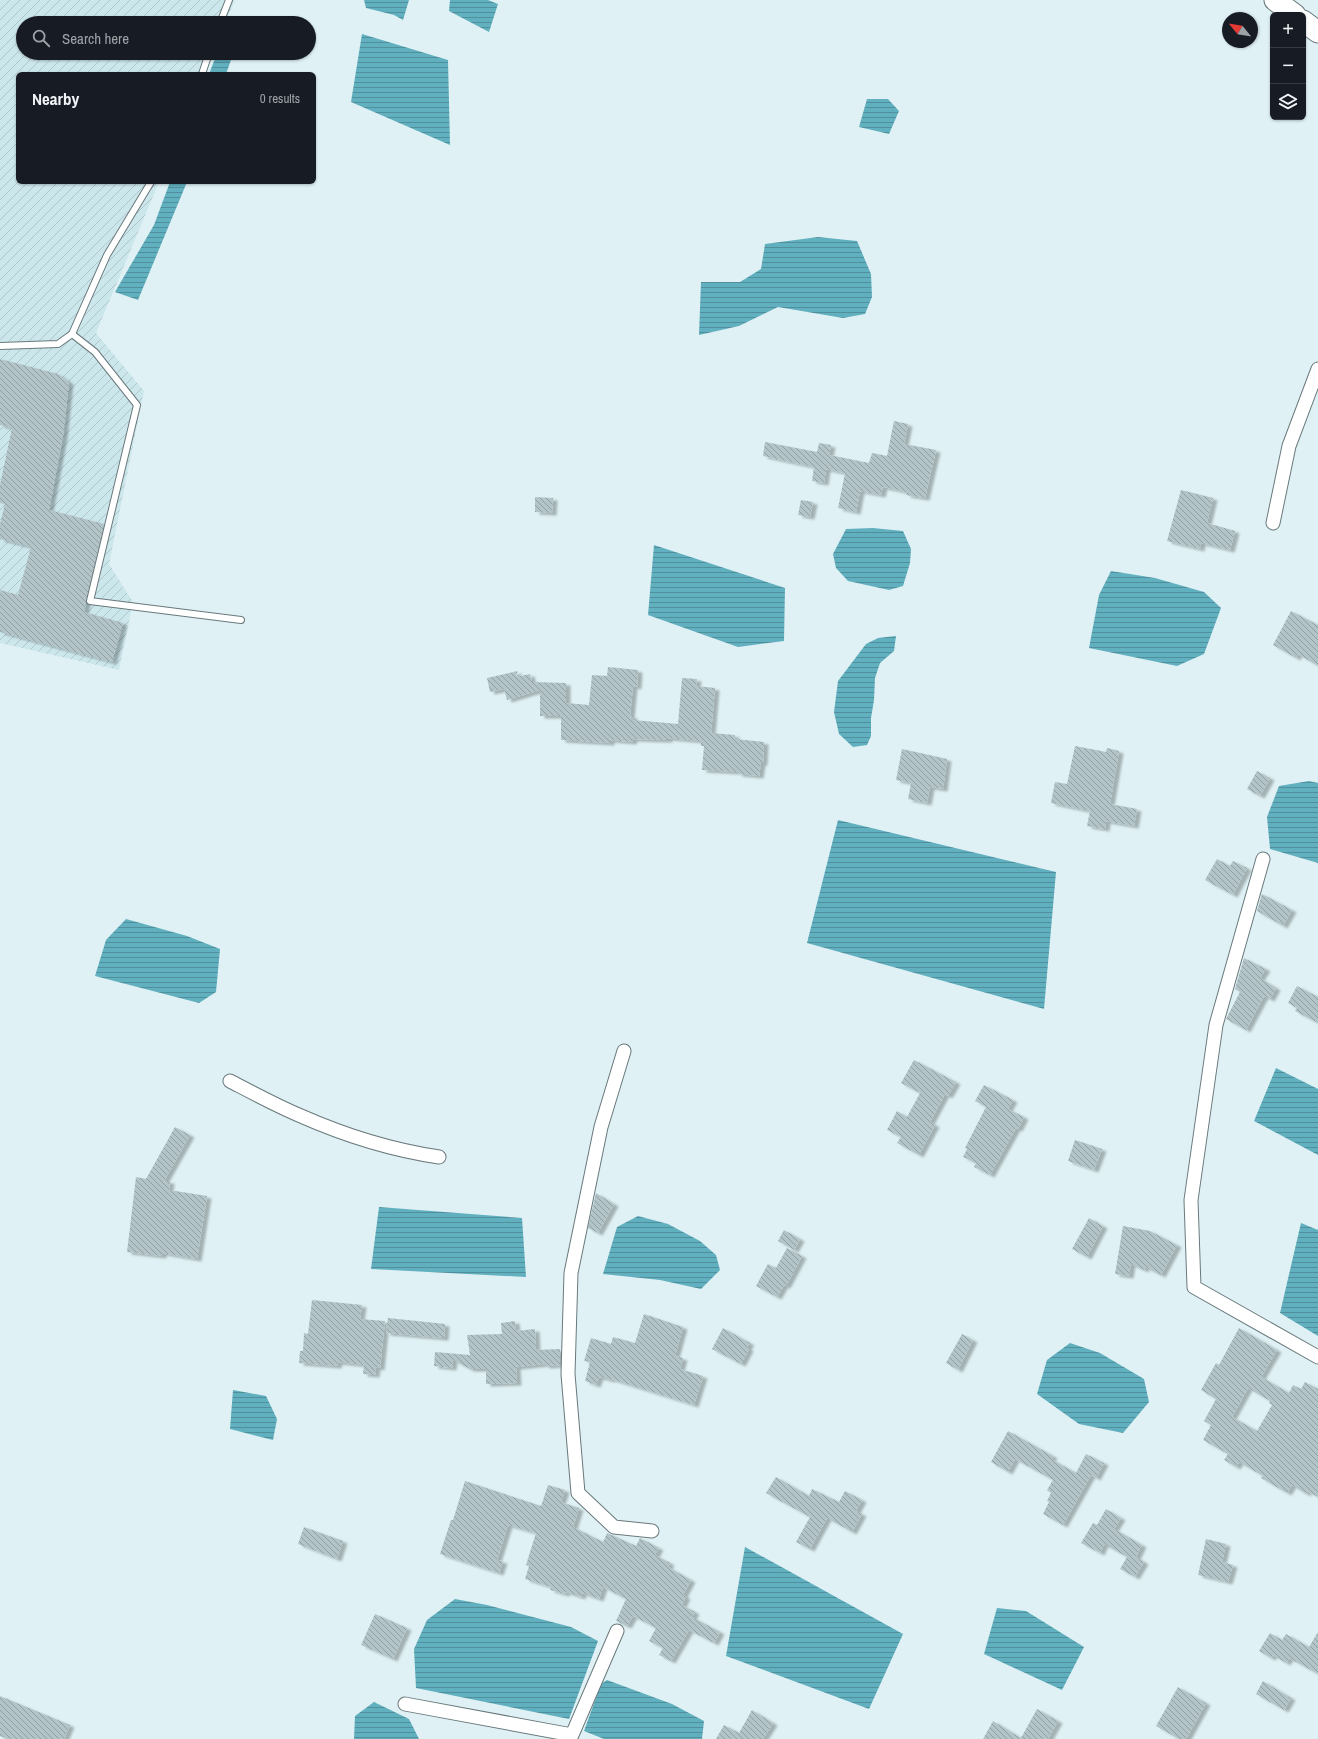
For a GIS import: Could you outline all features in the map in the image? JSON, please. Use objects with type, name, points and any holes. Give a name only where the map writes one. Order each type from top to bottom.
[{"type":"highway","points":[[1275,0],[1291,12]]},
{"type":"highway","points":[[1306,23],[1318,32]]},
{"type":"street","points":[[1273,523],[1289,446],[1318,369]]},
{"type":"street","points":[[1263,859],[1216,1025],[1191,1200],[1194,1288],[1318,1358]]},
{"type":"street","points":[[624,1051],[601,1127],[571,1273],[568,1374],[578,1493],[614,1527],[652,1531]]},
{"type":"street","points":[[230,1081],[301,1116],[348,1134],[408,1152],[439,1157]]},
{"type":"street","points":[[405,1704],[572,1735],[617,1631]]},
{"type":"lane","points":[[223,16],[229,0]]},
{"type":"lane","points":[[203,72],[207,60]]},
{"type":"lane","points":[[0,346],[58,344],[72,334],[107,255],[150,184]]},
{"type":"lane","points":[[72,334],[95,352],[137,405],[90,601],[241,620]]},
{"type":"shaded area","points":[[0,0],[235,0],[228,16],[16,16],[16,60],[210,60],[205,72],[16,72],[16,184],[158,184],[96,333],[144,391],[109,564],[133,602],[119,670],[0,643]]},
{"type":"water","points":[[364,0],[409,0],[403,20],[394,15],[366,8]]},
{"type":"water","points":[[450,0],[488,0],[498,4],[489,32],[449,11]]},
{"type":"water","points":[[362,34],[448,60],[450,145],[351,102]]},
{"type":"water","points":[[214,60],[231,60],[227,72],[210,72]]},
{"type":"water","points":[[867,99],[888,99],[899,111],[889,134],[859,127]]},
{"type":"water","points":[[169,184],[186,184],[138,300],[115,292],[154,225]]},
{"type":"water","points":[[818,237],[857,241],[871,274],[872,297],[865,314],[843,318],[778,307],[739,326],[699,335],[701,282],[740,282],[761,269],[765,244]]},
{"type":"water","points":[[873,528],[903,531],[911,549],[910,563],[903,586],[889,590],[848,581],[836,568],[833,554],[846,529]]},
{"type":"water","points":[[654,545],[785,588],[784,641],[738,647],[648,615]]},
{"type":"water","points":[[1111,571],[1155,578],[1204,592],[1221,608],[1204,654],[1177,666],[1089,648],[1099,595]]},
{"type":"water","points":[[896,636],[894,651],[880,663],[875,678],[871,718],[871,736],[867,745],[853,747],[839,734],[834,712],[838,681],[866,644],[878,638]]},
{"type":"water","points":[[1309,781],[1318,783],[1318,863],[1270,849],[1267,817],[1279,786]]},
{"type":"water","points":[[838,820],[1056,872],[1044,1009],[807,943]]},
{"type":"water","points":[[126,919],[187,936],[220,949],[216,992],[199,1003],[95,976],[106,940]]},
{"type":"water","points":[[1276,1068],[1318,1089],[1318,1155],[1254,1121]]},
{"type":"water","points":[[379,1207],[522,1218],[526,1277],[371,1269]]},
{"type":"water","points":[[638,1216],[668,1224],[700,1241],[716,1255],[720,1270],[701,1289],[660,1280],[603,1274],[617,1227]]},
{"type":"water","points":[[1301,1223],[1318,1230],[1318,1336],[1280,1313]]},
{"type":"water","points":[[1070,1343],[1100,1353],[1144,1379],[1149,1402],[1123,1433],[1079,1424],[1037,1394],[1047,1360]]},
{"type":"water","points":[[233,1390],[266,1396],[277,1419],[273,1440],[230,1429]]},
{"type":"water","points":[[745,1547],[903,1634],[869,1709],[726,1656]]},
{"type":"water","points":[[455,1599],[487,1605],[571,1627],[598,1641],[569,1719],[416,1688],[414,1649],[427,1620]]},
{"type":"water","points":[[997,1608],[1026,1611],[1084,1647],[1062,1690],[984,1654]]},
{"type":"water","points":[[607,1680],[672,1704],[704,1721],[702,1739],[604,1739],[584,1731],[601,1684]]},
{"type":"water","points":[[374,1702],[409,1719],[419,1739],[354,1739],[355,1716]]},
{"type":"building","points":[[0,359],[58,374],[69,382],[63,436],[49,510],[104,524],[84,612],[123,623],[112,662],[0,632],[0,590],[18,595],[31,547],[0,539],[0,524],[5,504],[0,503],[0,485],[12,428],[0,425]]},
{"type":"building","points":[[894,421],[908,424],[904,444],[936,450],[925,498],[906,495],[907,492],[883,487],[881,495],[860,491],[856,512],[838,508],[845,473],[826,469],[824,483],[812,481],[814,467],[763,456],[765,442],[817,452],[819,443],[831,445],[829,455],[869,463],[872,453],[887,456]]},
{"type":"building","points":[[1181,490],[1213,498],[1207,523],[1235,531],[1230,550],[1201,543],[1200,549],[1167,541]]},
{"type":"building","points":[[535,497],[553,498],[552,513],[535,512]]},
{"type":"building","points":[[801,500],[813,502],[810,517],[798,515]]},
{"type":"building","points":[[1291,611],[1318,625],[1318,666],[1298,654],[1296,658],[1273,645]]},
{"type":"building","points":[[608,667],[638,670],[637,687],[633,686],[630,716],[633,716],[633,720],[678,724],[682,678],[697,679],[696,686],[715,688],[711,733],[735,735],[735,739],[764,742],[763,763],[761,763],[759,776],[738,774],[738,772],[702,770],[704,746],[701,746],[701,741],[668,738],[668,740],[633,739],[632,742],[610,740],[610,743],[561,740],[561,716],[540,716],[540,690],[507,700],[504,689],[490,692],[487,678],[518,671],[515,677],[530,674],[532,682],[566,683],[566,703],[589,705],[592,675],[607,676]]},
{"type":"building","points":[[1075,746],[1106,752],[1107,748],[1119,751],[1110,804],[1137,809],[1134,826],[1106,821],[1105,829],[1087,826],[1090,811],[1051,803],[1055,782],[1067,784]]},
{"type":"building","points":[[902,749],[947,759],[943,789],[930,787],[927,803],[908,799],[911,783],[896,780]]},
{"type":"building","points":[[1257,771],[1270,778],[1260,796],[1247,789]]},
{"type":"building","points":[[1217,859],[1230,866],[1233,861],[1247,868],[1233,895],[1205,880]]},
{"type":"building","points":[[1262,894],[1292,910],[1283,926],[1257,911]]},
{"type":"building","points":[[1244,958],[1266,969],[1260,978],[1276,988],[1270,999],[1264,996],[1246,1030],[1226,1019],[1240,992],[1235,989]]},
{"type":"building","points":[[1297,986],[1318,997],[1318,1023],[1295,1011],[1297,1008],[1288,1003]]},
{"type":"building","points":[[914,1060],[956,1082],[948,1096],[945,1094],[930,1122],[935,1125],[919,1155],[897,1143],[901,1137],[887,1130],[897,1111],[907,1117],[920,1093],[901,1083]]},
{"type":"building","points":[[984,1085],[1013,1100],[1008,1109],[1024,1117],[1018,1129],[1016,1128],[990,1175],[974,1167],[976,1163],[963,1157],[967,1149],[965,1148],[986,1107],[975,1101]]},
{"type":"building","points":[[175,1127],[190,1135],[164,1181],[170,1181],[169,1190],[207,1196],[197,1259],[162,1253],[162,1256],[127,1252],[136,1177],[146,1179]]},
{"type":"building","points":[[1075,1140],[1102,1149],[1094,1170],[1068,1161]]},
{"type":"building","points":[[596,1193],[614,1204],[598,1233],[588,1228]]},
{"type":"building","points":[[1089,1218],[1103,1226],[1087,1257],[1072,1249]]},
{"type":"building","points":[[1123,1226],[1150,1231],[1177,1245],[1161,1275],[1145,1267],[1144,1270],[1131,1264],[1129,1276],[1115,1274]]},
{"type":"building","points":[[784,1230],[800,1239],[794,1250],[778,1241]]},
{"type":"building","points":[[787,1248],[802,1256],[786,1286],[784,1285],[777,1297],[756,1286],[768,1264],[776,1268]]},
{"type":"building","points":[[312,1300],[362,1305],[360,1319],[385,1321],[380,1368],[376,1367],[375,1375],[363,1374],[364,1365],[338,1362],[337,1366],[299,1363],[300,1351],[303,1351],[304,1333],[308,1334]]},
{"type":"building","points":[[644,1314],[683,1327],[675,1356],[683,1358],[680,1369],[703,1376],[694,1405],[611,1379],[599,1377],[596,1385],[585,1381],[590,1362],[584,1361],[591,1338],[611,1344],[613,1337],[635,1343]]},
{"type":"building","points":[[388,1318],[445,1324],[444,1338],[386,1333]]},
{"type":"building","points":[[515,1321],[516,1331],[535,1329],[536,1350],[560,1349],[560,1365],[545,1366],[545,1364],[516,1367],[517,1383],[486,1384],[486,1369],[470,1369],[453,1360],[452,1368],[434,1366],[435,1352],[470,1355],[467,1335],[502,1334],[501,1323]]},
{"type":"building","points":[[723,1328],[750,1343],[747,1347],[749,1349],[741,1364],[712,1349]]},
{"type":"building","points":[[1239,1328],[1277,1350],[1261,1377],[1289,1393],[1293,1385],[1301,1389],[1305,1382],[1318,1389],[1318,1497],[1307,1491],[1306,1494],[1292,1485],[1287,1493],[1261,1478],[1263,1476],[1239,1462],[1236,1467],[1224,1460],[1228,1454],[1203,1440],[1211,1425],[1204,1421],[1216,1399],[1201,1390],[1216,1363],[1219,1365]],"holes":[[[1248,1388],[1270,1401],[1269,1403],[1272,1405],[1257,1431],[1232,1417]]]},
{"type":"building","points":[[962,1334],[973,1340],[958,1370],[946,1363]]},
{"type":"building","points":[[1008,1431],[1053,1456],[1051,1459],[1076,1473],[1086,1454],[1104,1463],[1096,1478],[1091,1475],[1063,1525],[1043,1514],[1049,1502],[1047,1501],[1051,1493],[1047,1490],[1053,1480],[1015,1459],[1008,1472],[991,1462]]},
{"type":"building","points":[[776,1477],[809,1496],[812,1489],[839,1502],[845,1491],[862,1500],[856,1511],[862,1514],[852,1532],[827,1518],[810,1549],[796,1542],[810,1517],[766,1493]]},
{"type":"building","points":[[465,1481],[541,1506],[548,1485],[565,1490],[561,1502],[579,1508],[573,1527],[603,1542],[607,1533],[636,1546],[640,1538],[659,1548],[655,1555],[670,1563],[668,1567],[691,1580],[683,1595],[686,1597],[682,1605],[695,1612],[692,1617],[720,1632],[714,1643],[689,1630],[671,1661],[659,1655],[663,1648],[649,1641],[656,1628],[633,1616],[627,1626],[616,1621],[626,1599],[603,1587],[599,1599],[582,1593],[581,1597],[566,1592],[565,1594],[550,1590],[551,1587],[525,1579],[529,1566],[526,1565],[536,1533],[508,1525],[497,1560],[503,1561],[499,1573],[440,1554],[451,1520],[453,1520]]},
{"type":"building","points":[[1106,1509],[1121,1518],[1114,1529],[1142,1545],[1136,1557],[1144,1562],[1135,1577],[1120,1569],[1127,1557],[1104,1544],[1100,1553],[1081,1543],[1093,1523],[1097,1525]]},
{"type":"building","points":[[304,1527],[343,1541],[337,1559],[298,1544]]},
{"type":"building","points":[[1206,1539],[1226,1544],[1222,1562],[1233,1565],[1228,1582],[1198,1575]]},
{"type":"building","points":[[375,1614],[407,1628],[393,1659],[361,1645]]},
{"type":"building","points":[[1318,1632],[1318,1674],[1289,1658],[1286,1663],[1273,1655],[1271,1658],[1259,1651],[1270,1633],[1282,1640],[1286,1634],[1309,1647]]},
{"type":"building","points":[[1263,1681],[1291,1698],[1284,1710],[1256,1694]]},
{"type":"building","points":[[1178,1687],[1206,1703],[1186,1739],[1179,1739],[1156,1726]]},
{"type":"building","points":[[0,1696],[70,1725],[64,1739],[7,1739],[0,1736]]},
{"type":"building","points":[[1037,1709],[1058,1721],[1048,1739],[983,1739],[993,1721],[1021,1738]]},
{"type":"building","points":[[752,1710],[773,1723],[763,1739],[716,1739],[724,1725],[739,1733]]}]
